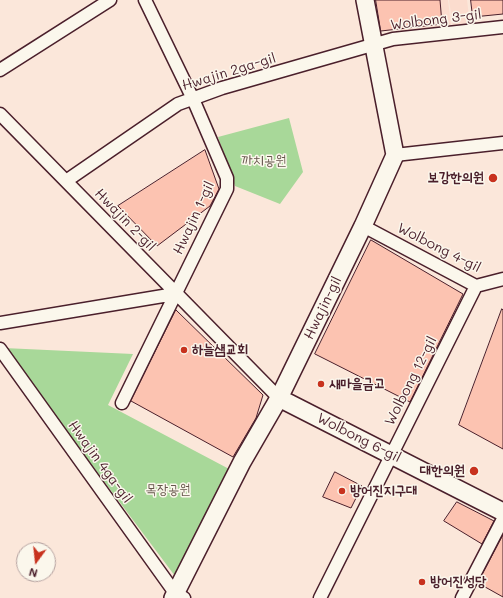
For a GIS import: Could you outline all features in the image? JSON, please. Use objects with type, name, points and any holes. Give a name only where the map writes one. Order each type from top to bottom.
[{"type":"street","points":[[0,70],[110,0]]},
{"type":"street","name":"Hwajin 1-gil","points":[[122,404],[227,189],[227,178],[193,99],[145,0]]},
{"type":"street","points":[[365,0],[395,154],[503,143]]},
{"type":"street","name":"Wolbong 3-gil","points":[[374,45],[393,39],[503,27]]},
{"type":"street","name":"Hwajin 2ga-gil","points":[[66,181],[178,104],[222,88],[374,45]]},
{"type":"street","name":"Hwajin 2-gil","points":[[0,114],[175,294],[279,398]]},
{"type":"street","name":"Hwajin-gil","points":[[178,596],[242,462],[279,398],[363,226],[395,154]]},
{"type":"street","name":"Wolbong 4-gil","points":[[363,226],[476,286],[503,279]]},
{"type":"street","name":"Wolbong 12-gil","points":[[320,598],[476,286]]},
{"type":"street","points":[[0,323],[175,294]]},
{"type":"street","name":"Hwajin 4ga-gil","points":[[0,349],[178,596]]},
{"type":"street","name":"Wolbong 6-gil","points":[[279,398],[503,512]]},
{"type":"street","points":[[462,598],[503,519]]},
{"type":"shaded area","points":[[398,0],[448,0],[451,26],[401,32]]},
{"type":"shaded area","points":[[449,0],[467,0],[470,25],[453,27]]},
{"type":"green space","name":"까치공원","points":[[289,118],[303,172],[280,204],[235,186],[218,137]]},
{"type":"green space","name":"목장공원","points":[[4,348],[133,354],[108,405],[231,470],[175,576]]},
{"type":"building","points":[[376,0],[440,0],[442,24],[381,31]]},
{"type":"building","points":[[471,0],[503,0],[503,14],[473,17]]},
{"type":"building","points":[[205,150],[219,189],[210,206],[157,246],[118,206]]},
{"type":"building","points":[[371,240],[463,294],[410,402],[315,354]]},
{"type":"building","points":[[502,309],[503,310],[503,449],[459,425]]},
{"type":"building","name":"하늘샘교회","points":[[176,310],[263,395],[256,418],[233,457],[131,401]]},
{"type":"building","name":"방어진지구대","points":[[335,472],[362,486],[351,508],[323,497]]},
{"type":"building","points":[[457,502],[494,521],[482,544],[444,521]]},
{"type":"building","points":[[503,535],[503,597],[478,583]]},
{"type":"place","name":"보강한의원","points":[[493,178]]},
{"type":"place","name":"하늘샘교회","points":[[184,350]]},
{"type":"place","name":"새마을금고","points":[[321,384]]},
{"type":"place","name":"대한의원","points":[[474,471]]},
{"type":"place","name":"방어진지구대","points":[[342,491]]},
{"type":"place","name":"방어진성당","points":[[422,582]]}]
